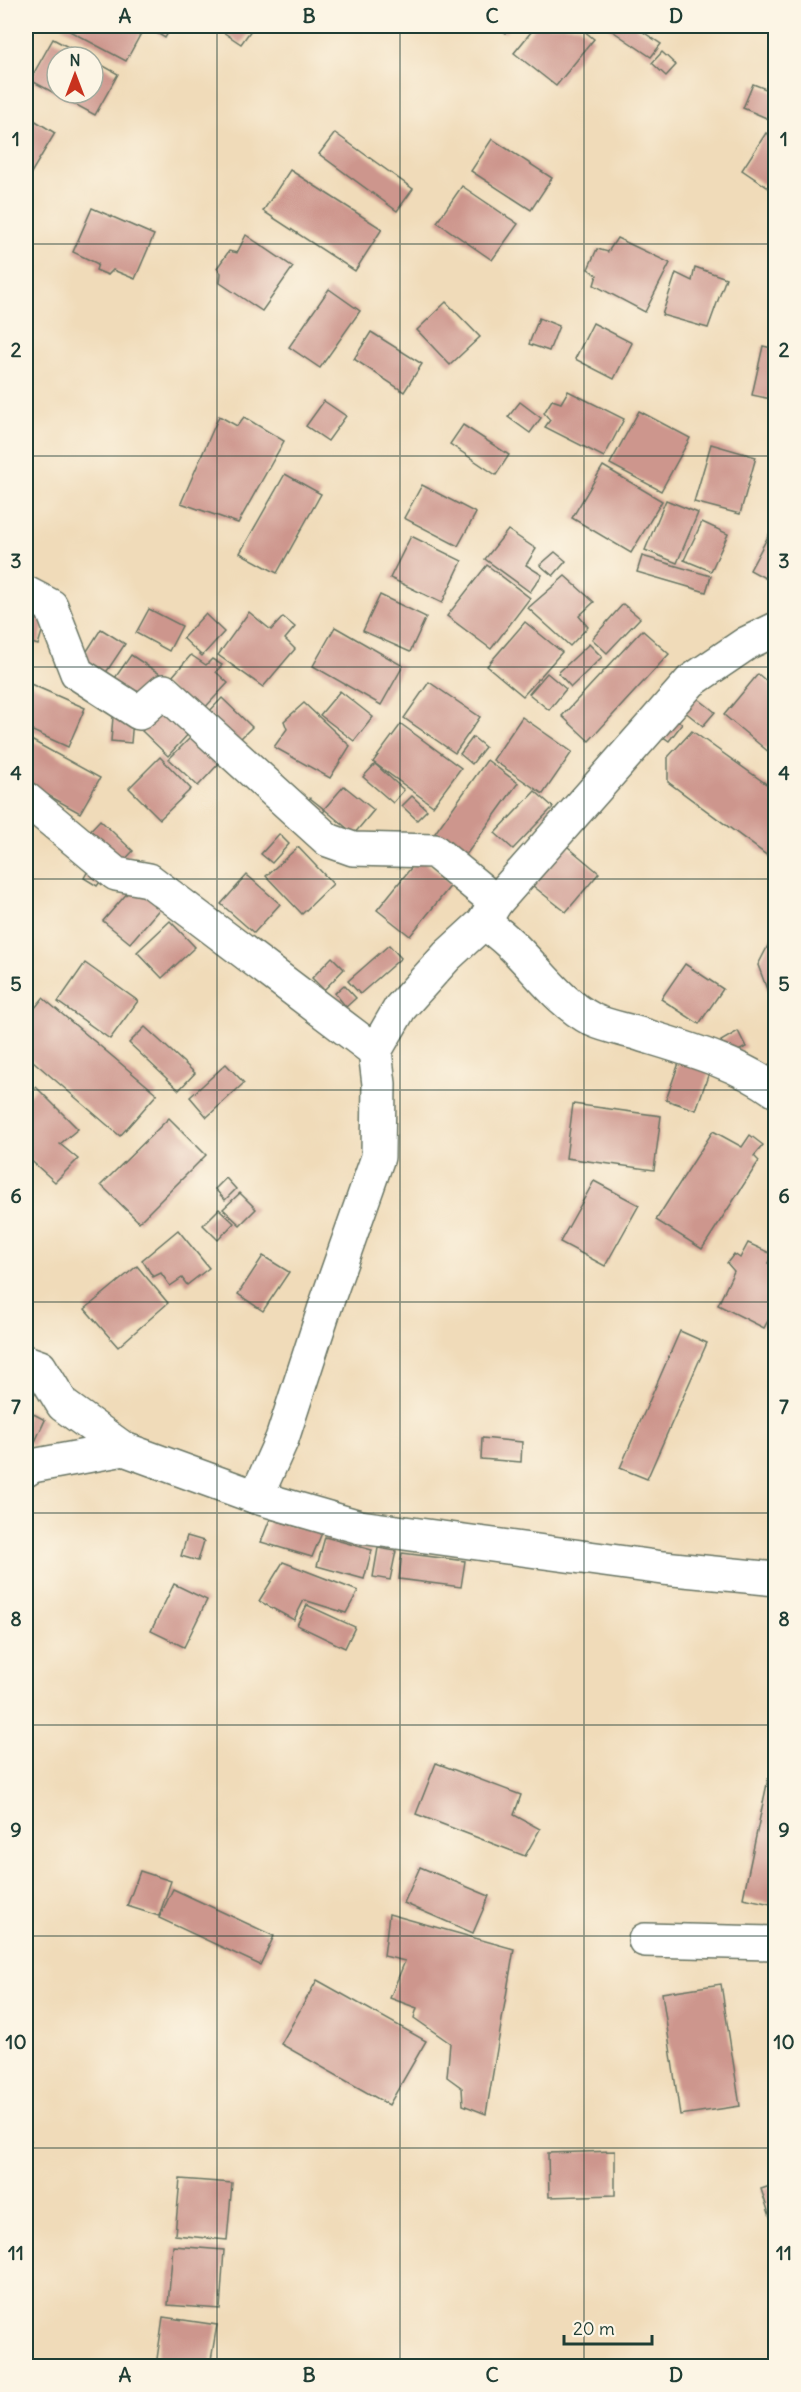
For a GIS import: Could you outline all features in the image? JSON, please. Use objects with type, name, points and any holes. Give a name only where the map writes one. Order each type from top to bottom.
[{"type":"street","points":[[26,593],[51,606],[77,673],[139,713],[164,691],[328,840],[353,849],[434,851],[490,912],[501,933],[561,996],[593,1020],[712,1057],[762,1081],[776,1091]]},
{"type":"street","points":[[256,1497],[282,1439],[378,1157],[379,1084],[375,1051],[400,1008],[490,912],[691,681],[747,643],[776,629]]},
{"type":"street","points":[[26,800],[116,874],[149,880],[375,1051]]},
{"type":"street","points":[[26,1362],[39,1366],[63,1405],[124,1449],[256,1497],[360,1527],[663,1568],[776,1579]]},
{"type":"street","points":[[26,1470],[32,1466],[124,1449]]},
{"type":"street","points":[[645,1940],[776,1943]]},
{"type":"building","points":[[145,26],[126,61],[105,50],[105,45],[96,45],[62,27]]},
{"type":"building","points":[[155,26],[172,26],[165,38],[152,30]]},
{"type":"building","points":[[214,26],[254,26],[241,44]]},
{"type":"building","points":[[494,26],[511,26],[505,33]]},
{"type":"building","points":[[536,26],[578,26],[594,39],[556,86],[514,53]]},
{"type":"building","points":[[610,26],[634,26],[661,44],[651,57],[608,28]]},
{"type":"building","points":[[53,39],[64,45],[50,45]]},
{"type":"building","points":[[662,52],[676,65],[666,76],[652,63]]},
{"type":"building","points":[[45,53],[45,88],[30,80]]},
{"type":"building","points":[[105,67],[118,74],[105,97]]},
{"type":"building","points":[[753,84],[776,93],[776,122],[743,108]]},
{"type":"building","points":[[76,105],[101,105],[95,115]]},
{"type":"building","points":[[26,115],[55,133],[28,178],[26,177]]},
{"type":"building","points":[[335,133],[413,189],[397,211],[319,154]]},
{"type":"building","points":[[766,133],[776,139],[776,193],[742,170]]},
{"type":"building","points":[[492,139],[552,178],[531,210],[471,171]]},
{"type":"building","points":[[290,170],[382,229],[355,271],[263,211]]},
{"type":"building","points":[[462,186],[518,224],[492,260],[437,222]]},
{"type":"building","points":[[92,208],[154,235],[135,279],[113,270],[108,275],[96,270],[98,264],[73,252]]},
{"type":"building","points":[[246,235],[293,267],[262,311],[220,283],[221,273],[217,268],[229,251],[237,253]]},
{"type":"building","points":[[617,238],[670,263],[645,312],[594,285],[597,275],[588,269],[597,249],[608,252]]},
{"type":"building","points":[[695,267],[726,278],[708,328],[662,315],[676,273],[692,281]]},
{"type":"building","points":[[329,289],[360,311],[320,368],[289,347]]},
{"type":"building","points":[[446,302],[480,337],[450,365],[417,330]]},
{"type":"building","points":[[539,318],[559,326],[549,351],[529,344]]},
{"type":"building","points":[[593,323],[632,343],[614,379],[575,359]]},
{"type":"building","points":[[371,332],[422,364],[404,392],[354,359]]},
{"type":"building","points":[[763,346],[776,349],[776,400],[752,395]]},
{"type":"building","points":[[568,391],[624,419],[604,457],[545,427],[550,420],[544,413],[552,400],[561,403]]},
{"type":"building","points":[[324,401],[346,416],[328,441],[306,426]]},
{"type":"building","points":[[520,402],[541,418],[530,433],[508,417]]},
{"type":"building","points":[[639,411],[690,438],[661,491],[610,464]]},
{"type":"building","points":[[219,416],[237,426],[244,417],[284,441],[238,523],[181,503]]},
{"type":"building","points":[[463,425],[509,455],[496,475],[450,444]]},
{"type":"building","points":[[711,444],[756,457],[740,514],[694,502]]},
{"type":"building","points":[[603,466],[662,501],[631,553],[572,518]]},
{"type":"building","points":[[285,474],[321,494],[277,573],[240,553]]},
{"type":"building","points":[[422,485],[476,513],[458,546],[404,518]]},
{"type":"building","points":[[666,500],[698,513],[677,563],[645,550]]},
{"type":"building","points":[[702,522],[728,534],[711,571],[684,560]]},
{"type":"building","points":[[508,530],[536,549],[526,565],[542,575],[530,592],[485,559]]},
{"type":"building","points":[[771,531],[776,533],[776,584],[750,570]]},
{"type":"building","points":[[411,536],[462,561],[442,603],[390,578]]},
{"type":"building","points":[[555,552],[566,561],[553,576],[540,565]]},
{"type":"building","points":[[642,556],[711,576],[706,592],[637,572]]},
{"type":"building","points":[[487,565],[530,598],[491,649],[447,616]]},
{"type":"building","points":[[565,576],[594,602],[579,616],[588,627],[570,646],[528,608]]},
{"type":"building","points":[[380,595],[426,617],[410,652],[363,631]]},
{"type":"building","points":[[623,604],[640,618],[607,653],[592,639]]},
{"type":"building","points":[[26,605],[48,612],[38,645],[26,641]]},
{"type":"building","points":[[149,609],[182,626],[169,651],[136,633]]},
{"type":"building","points":[[249,612],[271,630],[283,617],[295,627],[285,639],[295,649],[263,687],[218,655]]},
{"type":"building","points":[[205,614],[224,632],[202,656],[183,638]]},
{"type":"building","points":[[525,622],[562,652],[523,696],[487,666]]},
{"type":"building","points":[[335,627],[403,666],[381,705],[313,666]]},
{"type":"building","points":[[101,629],[125,644],[103,677],[80,662]]},
{"type":"building","points":[[642,630],[669,654],[589,741],[562,716]]},
{"type":"building","points":[[589,644],[602,657],[571,687],[558,673]]},
{"type":"building","points":[[131,655],[160,674],[139,705],[110,685]]},
{"type":"building","points":[[191,655],[206,665],[212,659],[222,665],[216,672],[228,683],[199,714],[165,685]]},
{"type":"building","points":[[547,673],[566,689],[549,710],[529,694]]},
{"type":"building","points":[[758,674],[776,689],[776,758],[724,715]]},
{"type":"building","points":[[26,682],[85,708],[68,747],[26,728]]},
{"type":"building","points":[[429,682],[480,717],[455,753],[404,718]]},
{"type":"building","points":[[340,691],[373,717],[354,741],[320,715]]},
{"type":"building","points":[[691,693],[715,712],[703,726],[679,707]]},
{"type":"building","points":[[222,698],[252,727],[237,742],[207,714]]},
{"type":"building","points":[[304,703],[350,746],[330,778],[274,747],[287,729],[284,721]]},
{"type":"building","points":[[167,706],[192,730],[168,756],[142,731]]},
{"type":"building","points":[[671,715],[682,724],[669,741],[658,733]]},
{"type":"building","points":[[113,717],[133,719],[131,743],[111,741]]},
{"type":"building","points":[[522,717],[572,752],[543,794],[493,760]]},
{"type":"building","points":[[401,724],[461,768],[433,806],[373,762]]},
{"type":"building","points":[[692,731],[776,791],[776,862],[668,782],[668,757]]},
{"type":"building","points":[[196,732],[223,759],[198,786],[169,759]]},
{"type":"building","points":[[473,737],[485,747],[472,764],[460,754]]},
{"type":"building","points":[[31,740],[100,778],[80,813],[26,783],[26,749]]},
{"type":"building","points":[[160,757],[191,789],[160,819],[129,788]]},
{"type":"building","points":[[487,760],[518,783],[466,855],[435,833]]},
{"type":"building","points":[[375,764],[404,790],[393,803],[363,777]]},
{"type":"building","points":[[344,786],[374,810],[354,834],[324,809]]},
{"type":"building","points":[[535,791],[553,807],[513,849],[495,833]]},
{"type":"building","points":[[412,796],[427,810],[417,820],[402,806]]},
{"type":"building","points":[[310,798],[325,810],[315,823],[300,811]]},
{"type":"building","points":[[100,820],[133,851],[117,868],[84,837]]},
{"type":"building","points":[[279,834],[289,844],[272,863],[261,854]]},
{"type":"building","points":[[562,842],[599,873],[566,912],[528,882]]},
{"type":"building","points":[[298,847],[333,884],[302,914],[266,876]]},
{"type":"building","points":[[419,858],[452,884],[410,936],[377,910]]},
{"type":"building","points":[[89,869],[103,878],[97,886],[84,878]]},
{"type":"building","points":[[247,875],[280,904],[254,933],[221,904]]},
{"type":"building","points":[[137,882],[163,905],[130,943],[103,921]]},
{"type":"building","points":[[170,921],[195,947],[162,978],[137,952]]},
{"type":"building","points":[[776,930],[776,996],[768,992],[758,965]]},
{"type":"building","points":[[389,945],[401,958],[360,994],[348,981]]},
{"type":"building","points":[[332,957],[344,969],[324,990],[312,978]]},
{"type":"building","points":[[85,963],[138,1001],[110,1039],[58,1002]]},
{"type":"building","points":[[685,964],[723,989],[699,1024],[661,999]]},
{"type":"building","points":[[344,985],[356,998],[346,1007],[335,993]]},
{"type":"building","points":[[43,998],[157,1094],[120,1136],[26,1055],[26,1019]]},
{"type":"building","points":[[145,1027],[195,1073],[179,1090],[129,1043]]},
{"type":"building","points":[[738,1031],[746,1047],[729,1056],[721,1041]]},
{"type":"building","points":[[680,1060],[710,1070],[696,1110],[666,1100]]},
{"type":"building","points":[[226,1064],[244,1083],[207,1117],[190,1097]]},
{"type":"building","points":[[36,1087],[78,1129],[60,1144],[78,1159],[55,1182],[26,1156],[26,1107],[28,1105],[26,1098]]},
{"type":"building","points":[[573,1104],[661,1116],[654,1170],[566,1158]]},
{"type":"building","points":[[169,1118],[206,1155],[139,1222],[101,1185]]},
{"type":"building","points":[[713,1131],[742,1147],[750,1135],[763,1145],[754,1156],[759,1161],[702,1249],[656,1220]]},
{"type":"building","points":[[776,1133],[776,1147],[769,1143]]},
{"type":"building","points":[[226,1178],[236,1189],[225,1200],[215,1189]]},
{"type":"building","points":[[594,1181],[639,1205],[605,1266],[560,1242]]},
{"type":"building","points":[[240,1193],[256,1209],[240,1225],[223,1209]]},
{"type":"building","points":[[219,1209],[234,1223],[218,1240],[203,1225]]},
{"type":"building","points":[[178,1230],[209,1268],[187,1285],[182,1278],[170,1286],[161,1273],[153,1277],[142,1260]]},
{"type":"building","points":[[748,1243],[772,1254],[768,1263],[776,1266],[776,1306],[764,1328],[718,1305],[734,1271],[727,1263],[734,1254],[740,1258]]},
{"type":"building","points":[[263,1256],[289,1272],[263,1311],[238,1294]]},
{"type":"building","points":[[137,1266],[168,1303],[118,1347],[85,1309]]},
{"type":"building","points":[[680,1331],[707,1343],[647,1479],[620,1468]]},
{"type":"building","points":[[26,1410],[45,1420],[33,1446],[26,1442]]},
{"type":"building","points":[[482,1438],[522,1442],[521,1462],[481,1459]]},
{"type":"building","points":[[270,1519],[302,1528],[310,1522],[324,1528],[312,1557],[261,1542]]},
{"type":"building","points":[[187,1536],[204,1541],[198,1561],[181,1556]]},
{"type":"building","points":[[325,1537],[372,1550],[364,1579],[317,1566]]},
{"type":"building","points":[[378,1548],[396,1551],[390,1580],[373,1577]]},
{"type":"building","points":[[402,1553],[465,1561],[461,1587],[399,1579]]},
{"type":"building","points":[[283,1562],[358,1591],[346,1613],[304,1600],[294,1620],[259,1601]]},
{"type":"building","points":[[174,1584],[207,1600],[184,1647],[151,1631]]},
{"type":"building","points":[[307,1605],[355,1627],[345,1648],[297,1625]]},
{"type":"building","points":[[436,1763],[521,1795],[514,1815],[540,1829],[525,1856],[416,1814]]},
{"type":"building","points":[[768,1779],[776,1781],[776,1905],[743,1898]]},
{"type":"building","points":[[420,1867],[489,1896],[473,1933],[404,1903]]},
{"type":"building","points":[[140,1871],[171,1881],[159,1916],[127,1906]]},
{"type":"building","points":[[173,1889],[274,1936],[260,1965],[159,1918]]},
{"type":"building","points":[[389,1914],[514,1949],[486,2114],[463,2105],[462,2088],[447,2077],[450,2043],[414,2018],[417,2008],[390,1998],[405,1961],[384,1956]]},
{"type":"building","points":[[317,1980],[426,2041],[389,2105],[281,2044]]},
{"type":"building","points":[[721,1984],[740,2106],[680,2115],[662,1993]]},
{"type":"building","points":[[26,2139],[31,2140],[26,2156]]},
{"type":"building","points":[[615,2151],[615,2195],[549,2197],[548,2153]]},
{"type":"building","points":[[180,2179],[232,2183],[227,2240],[175,2235]]},
{"type":"building","points":[[776,2184],[776,2232],[775,2232],[761,2189]]},
{"type":"building","points":[[173,2246],[224,2250],[220,2309],[168,2305]]},
{"type":"building","points":[[163,2317],[217,2325],[210,2366],[156,2366]]}]
